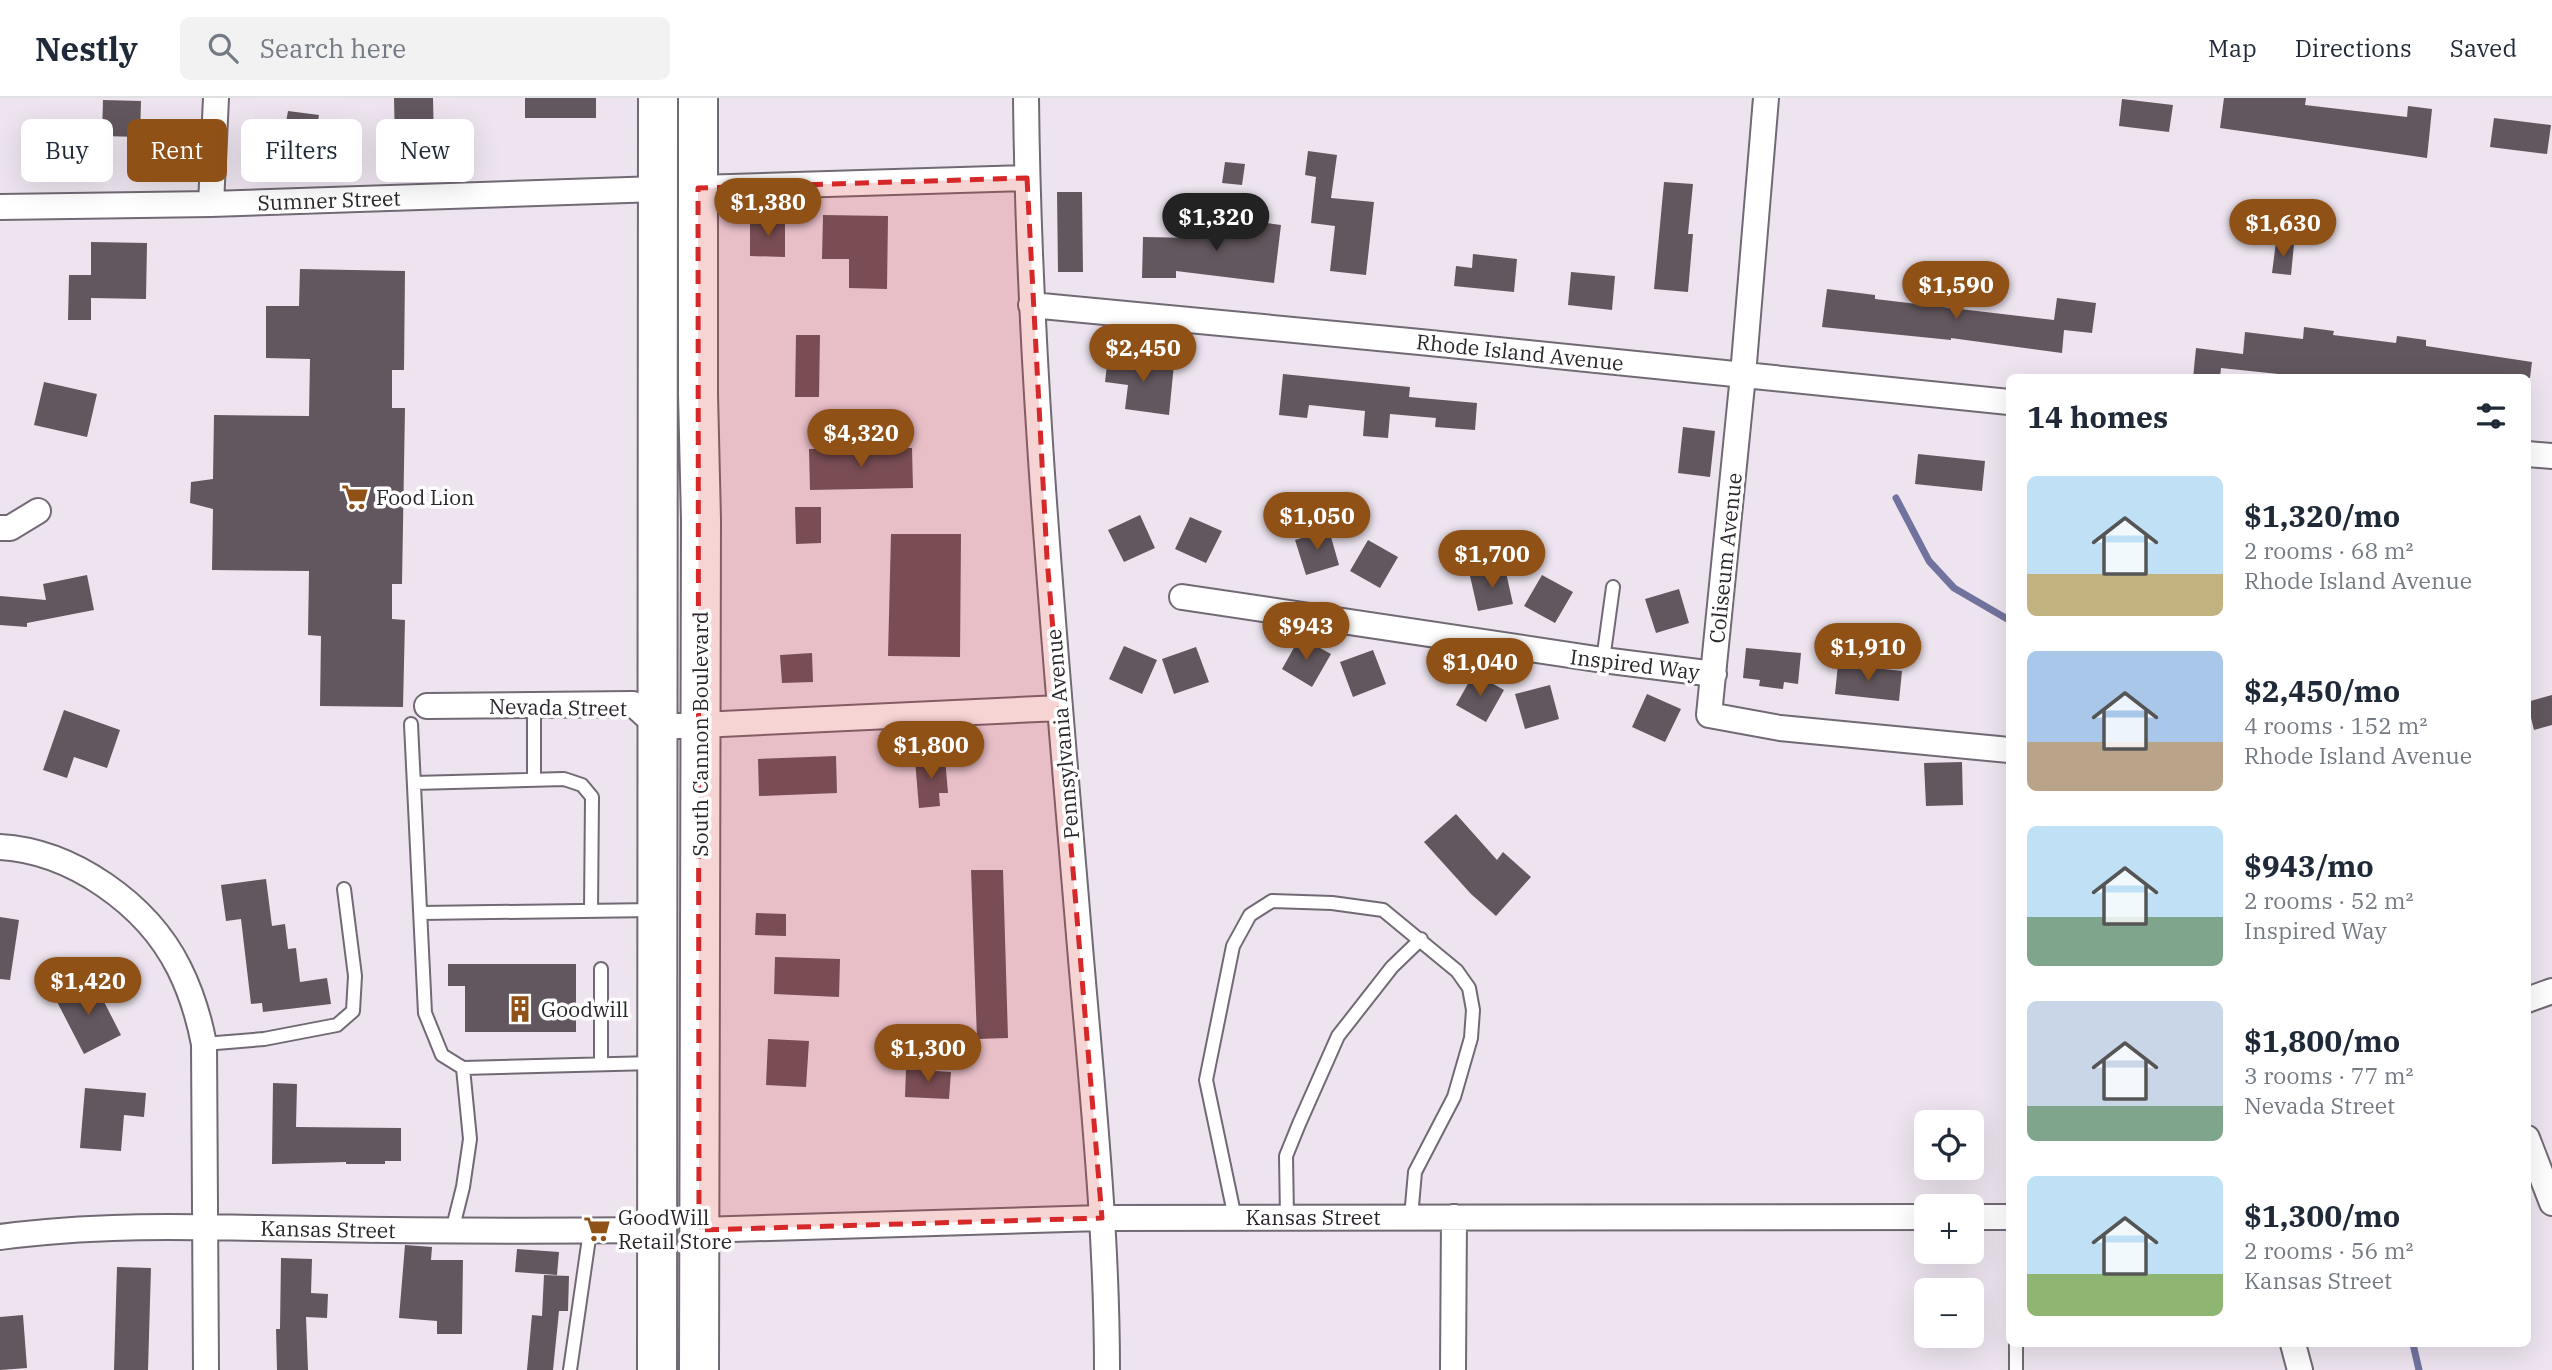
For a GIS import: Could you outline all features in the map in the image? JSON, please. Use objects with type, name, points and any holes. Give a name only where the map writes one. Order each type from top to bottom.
[{"type":"main road","name":"South Cannon Boulevard","points":[[657,1370],[658,98]]},
{"type":"main road","name":"South Cannon Boulevard","points":[[698,98],[699,1370]]},
{"type":"street","points":[[211,204],[216,98]]},
{"type":"street","name":"Pennsylvania Avenue","points":[[1026,98],[1031,305],[1047,558],[1102,1218],[1107,1370]]},
{"type":"street","name":"Coliseum Avenue","points":[[1766,98],[1743,375],[1709,715],[1780,728],[2006,750]]},
{"type":"street","points":[[698,188],[1027,178]]},
{"type":"street","name":"Sumner Street","points":[[0,207],[211,204],[658,189]]},
{"type":"street","name":"Rhode Island Avenue","points":[[1031,305],[2006,402]]},
{"type":"street","points":[[2531,454],[2552,456]]},
{"type":"street","points":[[0,527],[10,528],[38,511]]},
{"type":"street","name":"Inspired Way","points":[[1182,597],[1714,674]]},
{"type":"street","name":"Nevada Street","points":[[419,715],[534,705],[633,704],[658,727]]},
{"type":"street","points":[[658,727],[1060,708]]},
{"type":"street","points":[[0,848],[41,854],[87,874],[134,909],[166,947],[179,968],[198,1017],[204,1044],[206,1370]]},
{"type":"street","points":[[2531,999],[2552,991]]},
{"type":"street","points":[[2531,1148],[2552,1203]]},
{"type":"street","points":[[1453,1370],[1454,1217]]},
{"type":"street","name":"Kansas Street","points":[[699,1230],[1102,1218],[1914,1217]]},
{"type":"street","points":[[1984,1217],[2006,1217]]},
{"type":"street","name":"Kansas Street","points":[[0,1237],[56,1229],[111,1226],[452,1231],[657,1230]]},
{"type":"street","points":[[2294,1347],[2300,1370]]},
{"type":"lane","points":[[1603,660],[1613,587]]},
{"type":"lane","points":[[534,705],[534,780]]},
{"type":"lane","points":[[419,715],[414,783],[425,1013],[442,1055],[463,1068],[657,1063]]},
{"type":"lane","points":[[414,783],[564,779],[582,785],[592,797],[591,911]]},
{"type":"lane","points":[[204,1044],[264,1039],[337,1025],[353,1011],[355,976],[344,889]]},
{"type":"lane","points":[[1235,1217],[1206,1080],[1233,946],[1250,915],[1272,901],[1332,902],[1382,910],[1421,939],[1457,971],[1469,988],[1473,1010],[1471,1038],[1454,1097],[1415,1172],[1411,1217]]},
{"type":"lane","points":[[421,914],[657,910]]},
{"type":"lane","points":[[1286,1217],[1286,1156],[1338,1036],[1392,967],[1421,939]]},
{"type":"lane","points":[[601,969],[601,1064]]},
{"type":"lane","points":[[452,1231],[463,1187],[470,1139],[463,1068]]},
{"type":"lane","points":[[570,1370],[590,1231]]},
{"type":"lane","points":[[2016,1347],[2016,1370]]},
{"type":"highlighted area","points":[[1027,178],[1047,558],[1102,1218],[699,1230],[698,188]]},
{"type":"building","points":[[394,98],[433,98],[433,119],[394,119]]},
{"type":"building","points":[[525,98],[596,98],[596,118],[525,118]]},
{"type":"building","points":[[2224,98],[2306,98],[2305,105],[2407,117],[2408,106],[2432,109],[2427,158],[2220,128]]},
{"type":"building","points":[[2122,99],[2173,105],[2169,132],[2119,126]]},
{"type":"building","points":[[103,100],[141,101],[140,119],[127,119],[127,137],[113,136],[113,119],[102,119]]},
{"type":"building","points":[[288,111],[319,115],[318,119],[287,119]]},
{"type":"building","points":[[2494,118],[2551,125],[2547,154],[2490,147]]},
{"type":"building","points":[[1308,151],[1337,155],[1331,198],[1374,202],[1366,275],[1330,271],[1335,226],[1311,223],[1316,177],[1305,175]]},
{"type":"building","points":[[1225,162],[1245,164],[1242,185],[1222,183]]},
{"type":"building","points":[[1664,182],[1693,184],[1688,234],[1693,234],[1688,292],[1654,289]]},
{"type":"building","points":[[1057,192],[1082,192],[1083,272],[1058,272]]},
{"type":"building","points":[[823,215],[888,216],[887,289],[849,288],[849,259],[822,259]]},
{"type":"building","points":[[750,219],[785,219],[785,257],[750,256]]},
{"type":"building","points":[[1253,221],[1281,225],[1274,283],[1176,271],[1176,278],[1142,278],[1143,237],[1199,238],[1201,222],[1252,228]]},
{"type":"building","points":[[91,242],[147,243],[146,299],[91,298],[91,320],[68,320],[69,275],[91,275]]},
{"type":"building","points":[[2276,242],[2294,244],[2291,275],[2272,273]]},
{"type":"building","points":[[1473,254],[1517,259],[1514,292],[1454,286],[1456,266],[1472,268]]},
{"type":"building","points":[[300,269],[405,271],[404,370],[392,370],[392,408],[405,408],[402,584],[392,584],[392,619],[405,620],[403,707],[320,706],[321,636],[308,635],[309,571],[212,570],[213,509],[190,503],[191,482],[213,479],[214,415],[309,416],[310,359],[266,358],[266,306],[299,306]]},
{"type":"building","points":[[1571,272],[1615,276],[1612,310],[1568,305]]},
{"type":"building","points":[[1827,289],[1875,295],[1875,299],[2054,320],[2057,298],[2096,303],[2092,333],[2064,330],[2062,353],[1951,338],[1822,327]]},
{"type":"building","points":[[2304,327],[2334,331],[2333,335],[2396,343],[2397,336],[2426,340],[2426,346],[2532,362],[2530,374],[2279,374],[2221,368],[2220,374],[2193,374],[2196,348],[2243,354],[2245,332],[2303,339]]},
{"type":"building","points":[[796,335],[820,335],[819,397],[795,397]]},
{"type":"building","points":[[1108,357],[1174,364],[1169,415],[1125,409],[1128,385],[1105,382]]},
{"type":"building","points":[[1283,374],[1410,387],[1409,397],[1477,403],[1475,430],[1435,427],[1436,418],[1390,414],[1388,438],[1363,436],[1365,411],[1309,405],[1307,418],[1279,415]]},
{"type":"building","points":[[44,382],[97,394],[87,437],[34,425]]},
{"type":"building","points":[[1683,427],[1715,431],[1710,477],[1678,473]]},
{"type":"building","points":[[912,448],[913,488],[810,490],[809,449]]},
{"type":"building","points":[[1918,454],[1985,461],[1982,491],[1915,484]]},
{"type":"building","points":[[795,507],[821,507],[821,543],[796,544]]},
{"type":"building","points":[[1140,515],[1155,548],[1124,562],[1108,530]]},
{"type":"building","points":[[1190,517],[1222,531],[1206,563],[1175,549]]},
{"type":"building","points":[[1329,530],[1339,565],[1306,575],[1295,540]]},
{"type":"building","points":[[891,534],[961,534],[960,657],[888,656]]},
{"type":"building","points":[[1368,540],[1398,557],[1380,588],[1350,571]]},
{"type":"building","points":[[1505,568],[1513,604],[1478,611],[1470,576]]},
{"type":"building","points":[[87,575],[94,610],[27,623],[27,627],[0,625],[0,596],[46,600],[43,584]]},
{"type":"building","points":[[1542,575],[1573,592],[1555,623],[1524,606]]},
{"type":"building","points":[[1679,589],[1689,623],[1656,633],[1645,599]]},
{"type":"building","points":[[1300,637],[1331,654],[1312,687],[1282,669]]},
{"type":"building","points":[[1124,646],[1157,660],[1142,694],[1109,679]]},
{"type":"building","points":[[1196,647],[1209,682],[1174,694],[1162,659]]},
{"type":"building","points":[[1746,648],[1801,653],[1798,684],[1784,682],[1783,689],[1759,686],[1760,680],[1743,678]]},
{"type":"building","points":[[1373,650],[1386,684],[1353,697],[1340,662]]},
{"type":"building","points":[[812,653],[813,682],[782,683],[780,655]]},
{"type":"building","points":[[1838,664],[1902,671],[1899,701],[1835,694]]},
{"type":"building","points":[[1474,673],[1504,690],[1486,722],[1456,705]]},
{"type":"building","points":[[1550,685],[1559,719],[1525,729],[1515,694]]},
{"type":"building","points":[[1647,694],[1681,709],[1665,742],[1632,727]]},
{"type":"building","points":[[2552,695],[2552,725],[2534,730],[2531,701]]},
{"type":"building","points":[[64,710],[120,730],[107,768],[74,757],[67,778],[43,770]]},
{"type":"building","points":[[836,756],[837,793],[759,796],[758,759]]},
{"type":"building","points":[[945,758],[948,793],[939,793],[940,806],[919,808],[915,760]]},
{"type":"building","points":[[1962,762],[1963,805],[1926,806],[1924,763]]},
{"type":"building","points":[[1456,814],[1497,860],[1503,852],[1531,877],[1496,916],[1471,894],[1424,842]]},
{"type":"building","points":[[971,870],[1003,870],[1008,1038],[977,1039]]},
{"type":"building","points":[[266,879],[272,926],[285,924],[288,949],[296,948],[300,982],[327,978],[331,1004],[263,1012],[262,1003],[251,1004],[241,919],[226,921],[221,885]]},
{"type":"building","points":[[756,913],[786,914],[786,936],[755,935]]},
{"type":"building","points":[[0,917],[19,920],[10,980],[0,979]]},
{"type":"building","points":[[775,957],[840,959],[839,997],[774,994]]},
{"type":"building","name":"Goodwill","points":[[448,964],[576,964],[576,1032],[465,1032],[465,986],[448,986]]},
{"type":"building","points":[[82,983],[87,993],[97,988],[121,1035],[84,1054],[54,996]]},
{"type":"building","points":[[768,1039],[809,1041],[806,1087],[766,1085]]},
{"type":"building","points":[[906,1069],[951,1072],[949,1099],[905,1097]]},
{"type":"building","points":[[273,1083],[297,1084],[296,1127],[401,1128],[401,1161],[385,1161],[385,1164],[272,1164]]},
{"type":"building","points":[[85,1088],[146,1093],[144,1117],[124,1115],[121,1151],[80,1148]]},
{"type":"building","points":[[405,1245],[432,1247],[431,1260],[463,1260],[462,1334],[437,1334],[437,1321],[399,1318]]},
{"type":"building","points":[[517,1249],[559,1252],[557,1275],[515,1272]]},
{"type":"building","points":[[281,1258],[312,1259],[311,1293],[328,1294],[327,1318],[306,1317],[308,1370],[277,1370],[276,1329],[280,1329]]},
{"type":"building","points":[[117,1267],[151,1268],[148,1370],[114,1370]]},
{"type":"building","points":[[544,1275],[569,1276],[568,1311],[559,1311],[553,1370],[527,1370],[532,1315],[542,1316]]},
{"type":"building","points":[[23,1315],[27,1368],[0,1370],[0,1317]]},
{"type":"waterway","points":[[1896,498],[1929,561],[1954,588],[2006,618]]},
{"type":"waterway","points":[[2414,1347],[2419,1370]]},
{"type":"place","name":"Food Lion","points":[[355,497]]},
{"type":"place","name":"Goodwill","points":[[520,1009]]},
{"type":"place","name":"GoodWill Retail Store","points":[[597,1229]]}]
